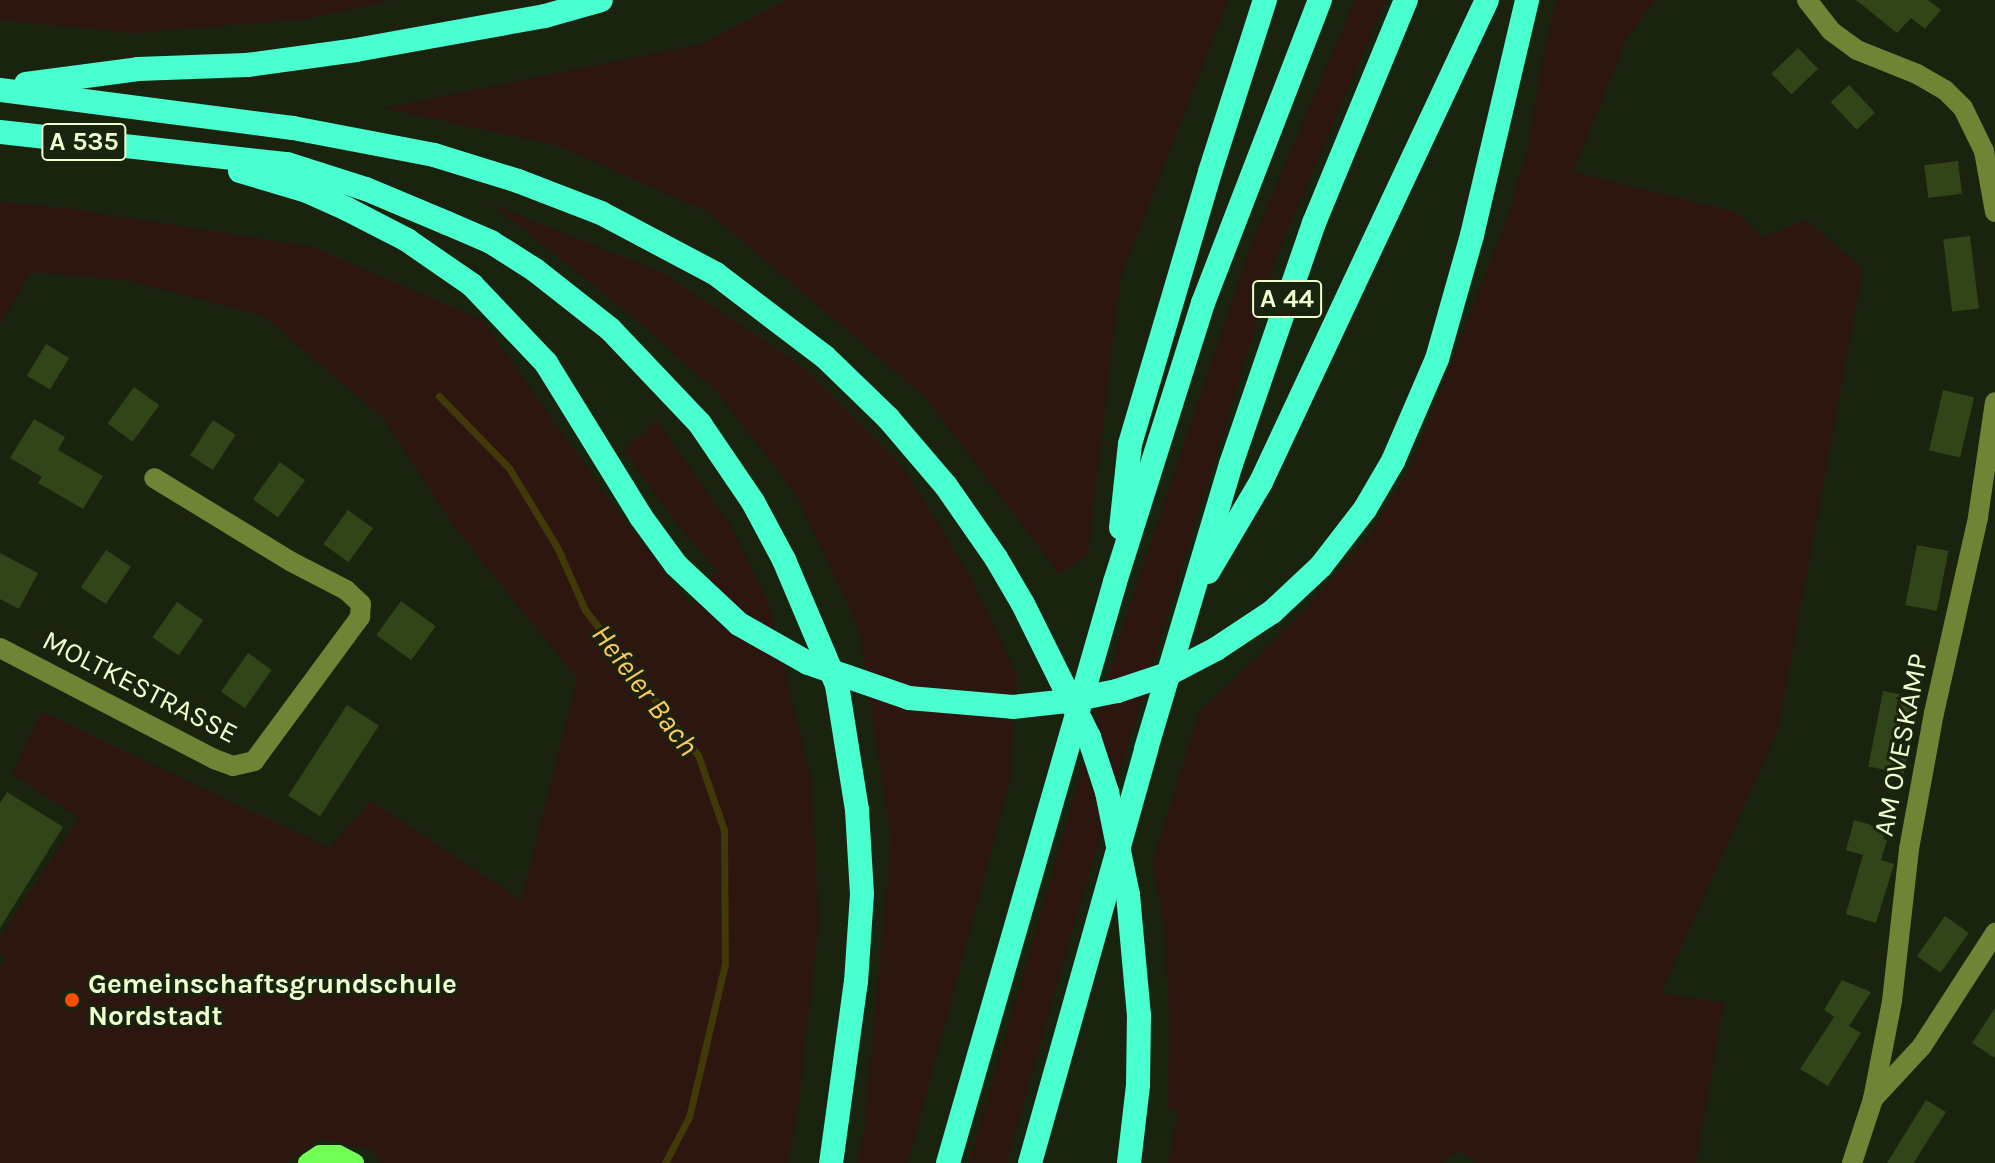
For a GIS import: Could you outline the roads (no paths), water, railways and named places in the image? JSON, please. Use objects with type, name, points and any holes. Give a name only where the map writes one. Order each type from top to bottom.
[{"type":"highway","points":[[0,89],[138,69],[247,65],[356,50],[545,16],[601,0]]},
{"type":"highway","points":[[1115,582],[1130,444],[1210,172],[1265,0]]},
{"type":"highway","name":"A 44","points":[[948,1163],[1115,582],[1203,303],[1320,0]]},
{"type":"highway","name":"A 44","points":[[1030,1163],[1231,464],[1314,223],[1406,0]]},
{"type":"highway","points":[[1188,605],[1261,482],[1487,0]]},
{"type":"highway","points":[[168,152],[307,191],[407,240],[472,285],[546,363],[633,504],[676,565],[739,624],[808,663],[909,698],[1013,707],[1117,691],[1168,674],[1216,649],[1272,612],[1311,575],[1365,509],[1393,461],[1437,359],[1472,235],[1527,0]]},
{"type":"highway","points":[[0,89],[293,128],[434,155],[518,181],[601,213],[716,274],[825,357],[888,418],[946,486],[996,558],[1023,604],[1089,737],[1107,792],[1128,895],[1139,1015],[1138,1085],[1129,1163]]},
{"type":"highway","name":"A 535","points":[[0,132],[168,152]]},
{"type":"highway","points":[[168,152],[287,164],[366,189],[491,242],[535,270],[610,329],[649,367],[700,424],[753,502],[790,572],[837,685],[857,810],[862,894],[856,981],[831,1163]]},
{"type":"main road","points":[[308,1163],[320,1155],[338,1155],[354,1163]]},
{"type":"street","points":[[1807,0],[1831,31],[1857,50],[1917,74],[1945,90],[1963,108],[1984,151],[1995,212]]},
{"type":"street","name":"AM OVESKAMP","points":[[1852,1163],[1873,1099],[1892,1001],[1909,849],[1934,713],[1978,517],[1995,402]]},
{"type":"street","name":"MOLTKESTRASSE","points":[[0,648],[214,759],[233,766],[254,761],[360,617],[361,604],[346,590],[290,561],[154,478]]},
{"type":"street","points":[[1873,1099],[1922,1046],[1995,933]]},
{"type":"waterway","name":"Hefeler Bach","points":[[439,396],[509,468],[557,547],[585,610],[698,755],[724,830],[725,964],[689,1117],[665,1163]]},
{"type":"place","name":"Gemeinschaftsgrundschule Nordstadt","points":[[72,1000]]}]
